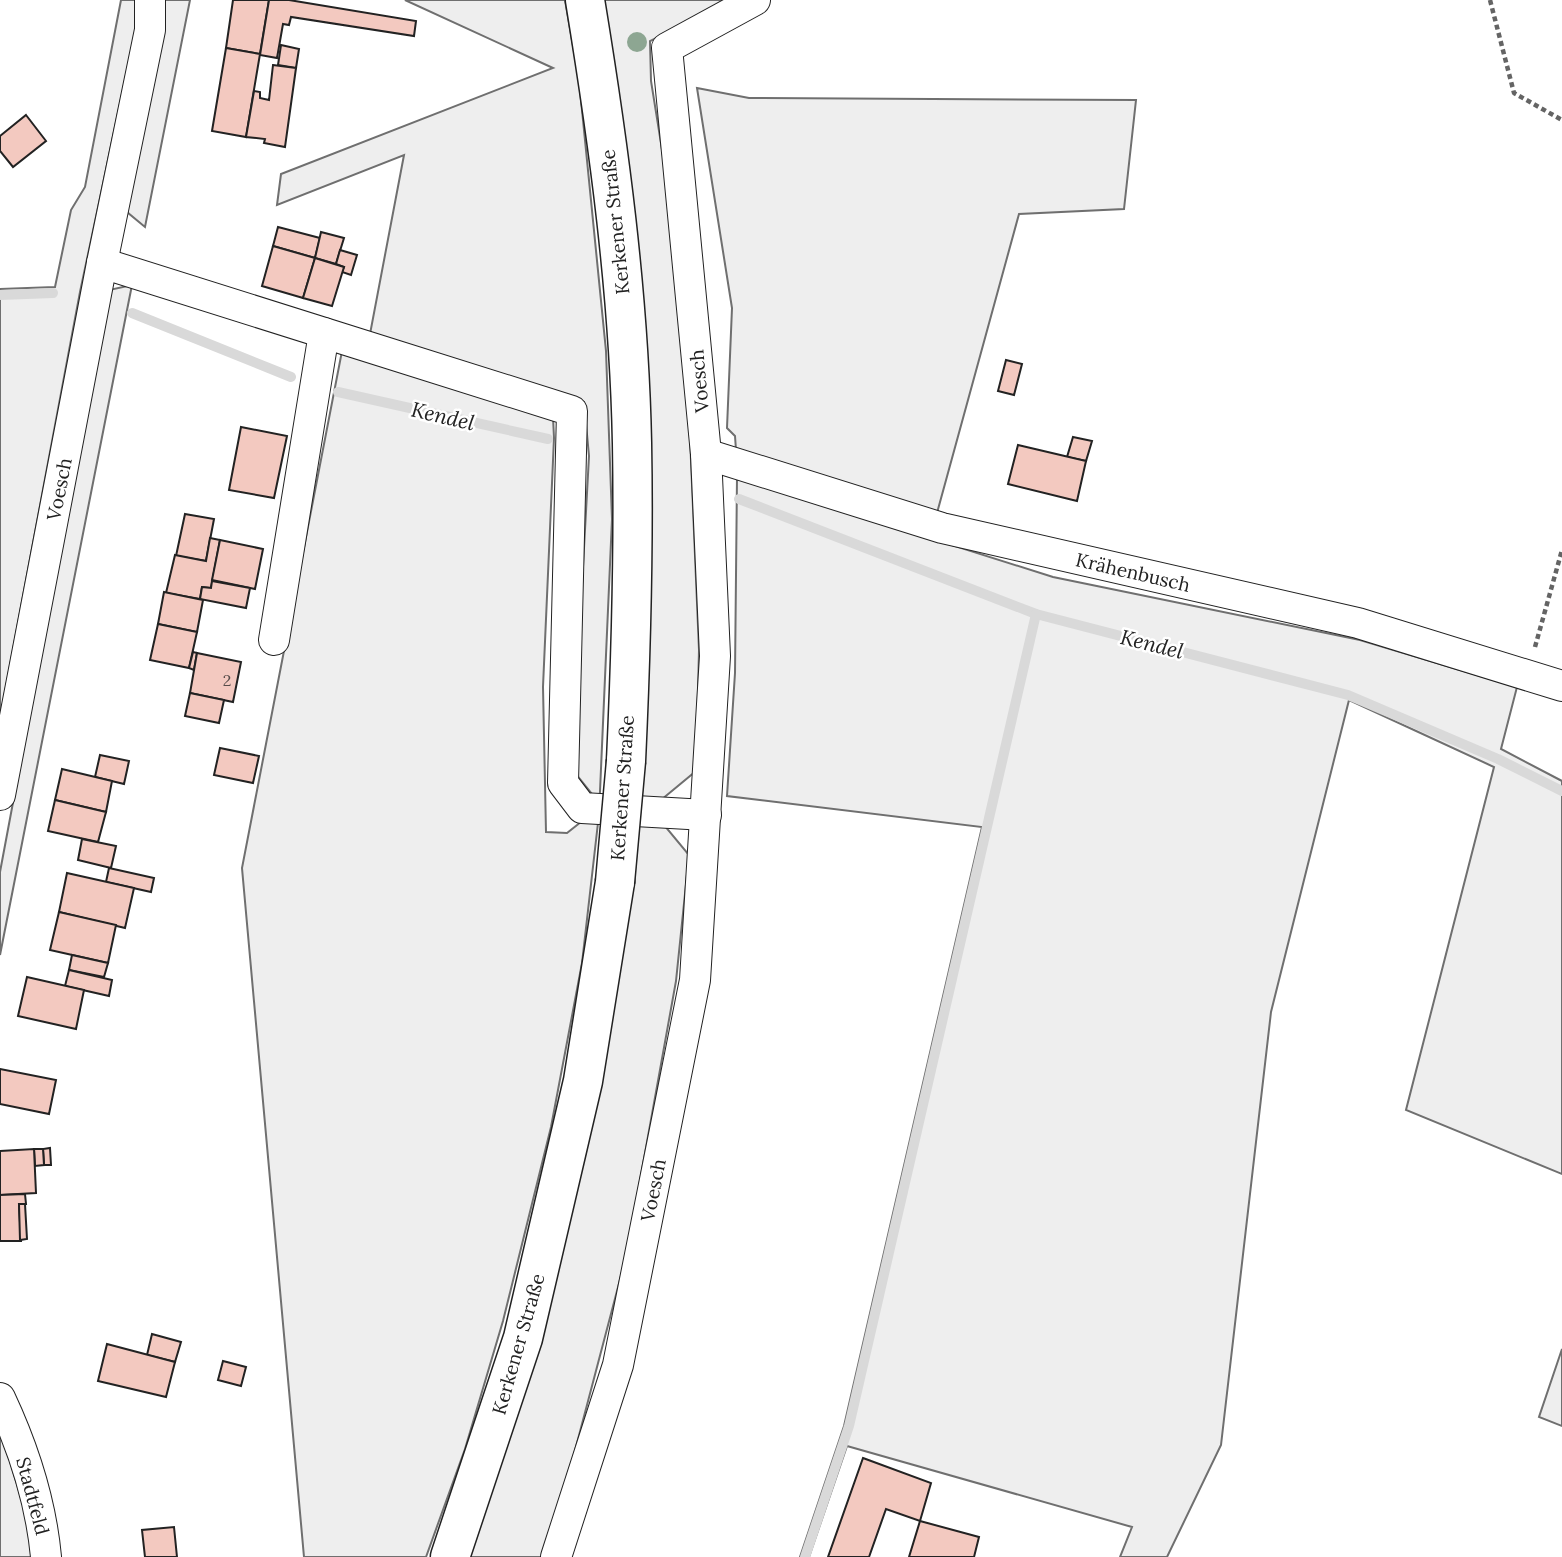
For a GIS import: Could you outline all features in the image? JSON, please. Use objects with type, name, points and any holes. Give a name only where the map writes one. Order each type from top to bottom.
[{"type":"main road","name":"Kerkener Straße","points":[[450,1557],[523,1338],[583,1081],[615,882],[626,761],[632,624],[632,441],[616,218],[600,88],[585,0]]},
{"type":"street","name":"Voesch","points":[[0,795],[150,30],[150,0]]},
{"type":"street","name":"Voesch","points":[[556,1557],[618,1365],[695,980],[715,656],[706,454],[667,48],[755,0]]},
{"type":"street","points":[[103,263],[572,411],[563,783],[582,808],[706,815]]},
{"type":"street","points":[[274,640],[324,333]]},
{"type":"street","name":"Krähenbusch","points":[[706,454],[942,528],[1358,623],[1562,686]]},
{"type":"street","name":"Stadtfeld","points":[[0,1398],[12,1422],[43,1521],[46,1557]]},
{"type":"path","points":[[1489,0],[1514,93],[1562,120]]},
{"type":"path","points":[[1528,675],[1562,550]]},
{"type":"shaded area","points":[[121,0],[137,0],[136,28],[80,292],[0,719],[0,289],[55,287],[71,210],[85,187]]},
{"type":"shaded area","points":[[164,0],[190,0],[145,227],[127,212]]},
{"type":"shaded area","points":[[405,0],[565,0],[579,80],[606,351],[612,519],[599,814],[582,963],[551,1127],[503,1321],[465,1449],[426,1557],[304,1557],[242,868],[342,351],[553,417],[543,687],[546,832],[567,833],[591,814],[592,794],[572,769],[589,456],[584,402],[370,334],[404,155],[277,205],[281,174],[553,68]]},
{"type":"shaded area","points":[[599,0],[732,0],[650,41],[651,81],[668,187],[687,366],[699,650],[696,771],[661,800],[659,819],[689,855],[676,981],[627,1253],[547,1557],[466,1557],[633,818]]},
{"type":"shaded area","points":[[697,88],[749,98],[1136,100],[1124,209],[1019,214],[937,513],[736,450],[735,436],[727,428],[732,308]]},
{"type":"shaded area","points":[[132,285],[0,955],[0,872],[109,290]]},
{"type":"shaded area","points":[[737,477],[1053,577],[1360,640],[1517,687],[1501,749],[1562,781],[1562,1174],[1406,1110],[1494,767],[1349,700],[1271,1012],[1221,1445],[1167,1557],[1120,1557],[1132,1527],[847,1446],[809,1557],[800,1557],[844,1426],[982,827],[727,796],[735,673]]},
{"type":"shaded area","points":[[1562,1349],[1562,1426],[1539,1417]]},
{"type":"shaded area","points":[[0,1427],[29,1525],[33,1557],[0,1557]]},
{"type":"building","points":[[233,0],[269,0],[260,54],[226,48]]},
{"type":"building","points":[[269,0],[289,0],[416,21],[414,36],[291,17],[289,25],[283,24],[277,58],[260,55]]},
{"type":"building","points":[[281,45],[299,49],[296,68],[278,65]]},
{"type":"building","points":[[226,48],[260,54],[246,137],[212,131]]},
{"type":"building","points":[[273,65],[296,68],[285,147],[264,143],[265,139],[246,137],[254,91],[260,92],[260,98],[269,100]]},
{"type":"building","points":[[26,115],[46,141],[13,167],[0,151],[0,136]]},
{"type":"building","points":[[278,227],[320,238],[315,258],[273,246]]},
{"type":"building","points":[[321,232],[344,238],[336,264],[315,258]]},
{"type":"building","points":[[273,246],[315,258],[303,298],[262,286]]},
{"type":"building","points":[[340,250],[357,255],[351,275],[342,272],[344,267],[336,264]]},
{"type":"building","points":[[315,258],[344,267],[332,306],[303,298]]},
{"type":"building","points":[[1006,360],[1022,364],[1014,395],[998,391]]},
{"type":"building","points":[[241,427],[287,436],[274,498],[229,490]]},
{"type":"building","points":[[1073,437],[1092,441],[1086,461],[1067,457]]},
{"type":"building","points":[[1018,445],[1086,461],[1077,501],[1008,484]]},
{"type":"building","points":[[185,514],[214,519],[206,561],[176,556]]},
{"type":"building","points":[[210,538],[220,540],[211,588],[202,587],[200,599],[166,593],[175,555],[206,561]]},
{"type":"building","points":[[220,540],[263,549],[255,589],[212,580]]},
{"type":"building","points":[[212,581],[250,588],[246,608],[200,599],[202,587],[211,588]]},
{"type":"building","points":[[164,592],[203,600],[197,632],[158,624]]},
{"type":"building","points":[[158,624],[197,632],[189,668],[150,660]]},
{"type":"building","points":[[193,652],[197,653],[194,670],[189,668]]},
{"type":"building","points":[[197,653],[241,662],[233,702],[190,693]]},
{"type":"building","points":[[190,693],[224,700],[219,723],[185,716]]},
{"type":"building","points":[[220,748],[259,756],[253,783],[214,775]]},
{"type":"building","points":[[100,755],[129,761],[124,784],[95,777]]},
{"type":"building","points":[[62,769],[112,781],[106,812],[55,800]]},
{"type":"building","points":[[55,800],[106,812],[98,842],[48,831]]},
{"type":"building","points":[[82,839],[116,846],[111,868],[78,860]]},
{"type":"building","points":[[109,868],[154,878],[151,892],[106,882]]},
{"type":"building","points":[[67,873],[134,888],[125,928],[59,912]]},
{"type":"building","points":[[59,912],[116,925],[108,963],[50,950]]},
{"type":"building","points":[[72,955],[108,963],[104,977],[69,970]]},
{"type":"building","points":[[69,970],[112,980],[109,996],[65,986]]},
{"type":"building","points":[[27,977],[84,990],[76,1029],[18,1016]]},
{"type":"building","points":[[0,1069],[56,1080],[49,1114],[0,1104]]},
{"type":"building","points":[[50,1148],[51,1165],[44,1165],[43,1149]]},
{"type":"building","points":[[34,1149],[43,1149],[44,1165],[35,1166]]},
{"type":"building","points":[[34,1149],[36,1193],[0,1195],[0,1151]]},
{"type":"building","points":[[25,1194],[26,1204],[19,1204],[21,1241],[0,1241],[0,1195]]},
{"type":"building","points":[[19,1204],[25,1204],[27,1239],[20,1240]]},
{"type":"building","points":[[152,1334],[181,1342],[175,1362],[147,1355]]},
{"type":"building","points":[[107,1344],[175,1362],[166,1397],[98,1381]]},
{"type":"building","points":[[223,1361],[246,1367],[241,1386],[218,1380]]},
{"type":"building","points":[[863,1458],[931,1483],[920,1521],[886,1509],[869,1557],[828,1557]]},
{"type":"building","points":[[920,1521],[979,1537],[974,1557],[909,1557]]},
{"type":"building","points":[[174,1527],[177,1557],[145,1557],[142,1530]]},
{"type":"waterway","name":"Kendel","points":[[0,295],[53,293]]},
{"type":"waterway","name":"Kendel","points":[[132,313],[291,377]]},
{"type":"waterway","name":"Kendel","points":[[338,392],[548,439]]},
{"type":"waterway","name":"Kendel","points":[[739,499],[1036,614],[1348,695],[1498,759],[1562,791]]},
{"type":"waterway","points":[[805,1557],[849,1426],[1036,614]]}]
